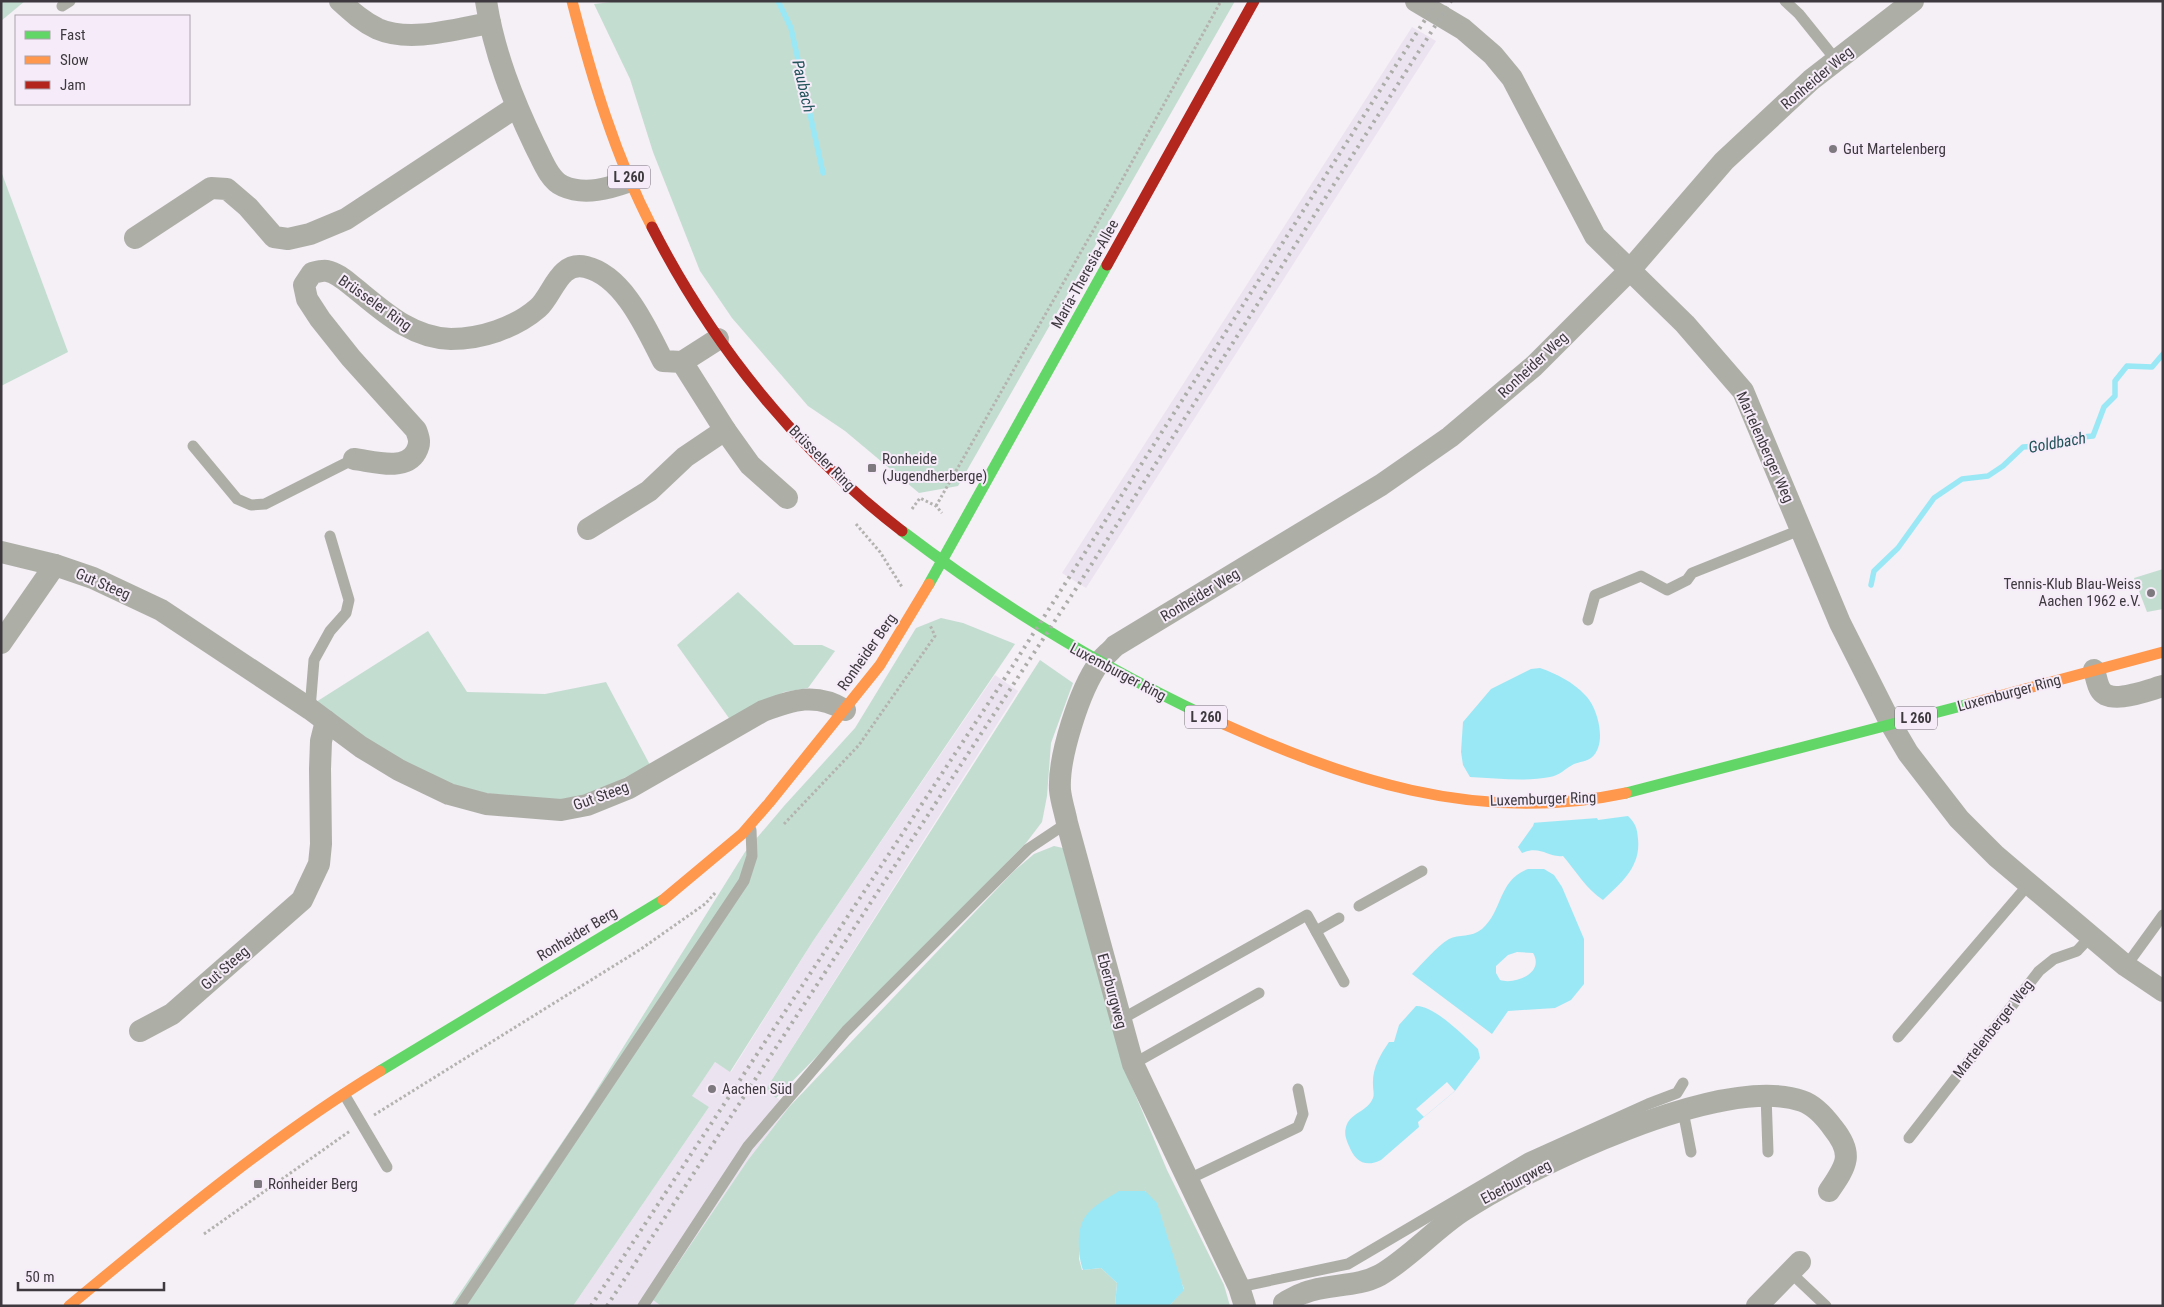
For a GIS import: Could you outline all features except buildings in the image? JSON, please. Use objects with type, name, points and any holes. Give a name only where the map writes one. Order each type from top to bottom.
[{"type":"main road","name":"Brüsseler Ring","points":[[572,1],[601,106],[630,181],[682,284],[718,339],[750,381],[828,467],[942,562]]},
{"type":"main road","name":"Maria-Theresia-Allee","points":[[942,562],[1254,1]]},
{"type":"main road","name":"Luxemburger Ring","points":[[942,562],[1054,638],[1204,716],[1317,765],[1410,792],[1461,800],[1517,803],[1596,799],[1668,784],[2163,652]]},
{"type":"main road","name":"Ronheider Berg","points":[[70,1305],[207,1192],[344,1094],[672,894],[742,834],[845,710],[880,665],[942,562]]},
{"type":"street","points":[[340,1],[362,20],[379,30],[396,34],[418,34],[488,12],[505,78],[516,107],[548,173],[562,186],[581,190],[605,190],[630,181]]},
{"type":"street","name":"Martelenberger Weg","points":[[1416,1],[1463,29],[1493,55],[1512,78],[1595,236],[1685,324],[1743,391],[1840,623],[1891,724],[1908,753],[1959,819],[2028,885],[2126,966],[2163,991]]},
{"type":"street","name":"Ronheider Weg","points":[[1099,663],[1115,646],[1381,485],[1450,437],[1534,366],[1629,271],[1724,161],[1836,60],[1913,1]]},
{"type":"street","points":[[134,238],[211,188],[228,189],[248,207],[274,237],[288,239],[310,234],[346,219],[516,107]]},
{"type":"street","name":"Brüsseler Ring","points":[[354,458],[392,464],[403,463],[412,459],[419,446],[419,438],[416,430],[351,358],[311,306],[307,299],[304,285],[312,273],[327,271],[341,277],[392,318],[419,334],[450,339],[480,335],[512,326],[539,308],[558,279],[570,268],[585,266],[603,274],[627,297],[663,361],[682,362]]},
{"type":"street","points":[[718,339],[682,362],[725,430],[750,465],[787,498]]},
{"type":"street","points":[[588,529],[649,491],[685,457],[725,430]]},
{"type":"street","name":"Gut Steeg","points":[[1,552],[54,565],[93,578],[161,610],[318,715],[361,747],[399,770],[449,794],[486,804],[561,810],[587,804],[629,788],[763,712],[785,702],[800,699],[831,701],[845,710]]},
{"type":"street","points":[[1,643],[54,565]]},
{"type":"street","name":"Eberburgweg","points":[[1099,663],[1069,729],[1061,758],[1060,790],[1067,823],[1133,1064],[1189,1179],[1242,1296]]},
{"type":"street","points":[[2094,670],[2100,691],[2107,697],[2121,697],[2163,686]]},
{"type":"street","name":"Gut Steeg","points":[[140,1031],[172,1014],[302,900],[319,864],[321,844],[321,741],[318,715]]},
{"type":"street","name":"Eberburgweg","points":[[1288,1305],[1304,1292],[1366,1282],[1382,1274],[1460,1212],[1500,1190],[1628,1128],[1727,1098],[1766,1095],[1803,1101],[1818,1111],[1840,1138],[1846,1152],[1846,1167],[1829,1191]]},
{"type":"street","points":[[1756,1306],[1795,1267]]},
{"type":"lane","points":[[1785,1],[1799,14],[1836,60]]},
{"type":"lane","points":[[193,446],[237,499],[251,505],[265,504],[354,458]]},
{"type":"lane","points":[[1588,620],[1595,595],[1641,576],[1667,590],[1687,580],[1692,573],[1800,530]]},
{"type":"lane","points":[[318,715],[314,660],[330,631],[346,612],[349,600],[330,536]]},
{"type":"lane","points":[[460,1306],[744,881],[752,856],[751,823]]},
{"type":"lane","points":[[643,1306],[748,1146],[846,1031],[1028,849],[1067,823]]},
{"type":"lane","points":[[1359,906],[1422,871]]},
{"type":"lane","points":[[1898,1037],[2028,885]]},
{"type":"lane","points":[[1120,1020],[1307,915],[1344,982]]},
{"type":"lane","points":[[2126,966],[2163,915]]},
{"type":"lane","points":[[1316,931],[1339,918]]},
{"type":"lane","name":"Martelenberger Weg","points":[[1909,1138],[2039,970],[2054,959],[2082,948],[2091,936]]},
{"type":"lane","points":[[1133,1064],[1259,993]]},
{"type":"lane","points":[[1242,1296],[1348,1264],[1471,1189],[1528,1158],[1641,1107],[1677,1093],[1683,1083]]},
{"type":"lane","points":[[1189,1179],[1298,1127],[1303,1114],[1298,1089]]},
{"type":"lane","points":[[344,1094],[387,1167]]},
{"type":"lane","points":[[1766,1095],[1768,1152]]},
{"type":"lane","points":[[1683,1111],[1691,1152]]},
{"type":"lane","points":[[1795,1267],[1826,1306]]},
{"type":"path","points":[[920,498],[936,506],[957,472],[1221,1]]},
{"type":"path","points":[[880,552],[898,584]]},
{"type":"shaded area","points":[[1412,27],[1436,41],[1086,588],[1062,573]]},
{"type":"shaded area","points":[[995,675],[1018,691],[766,1089],[789,1107],[748,1160],[653,1300],[661,1306],[573,1306],[709,1107],[691,1097],[715,1062],[731,1072],[813,941]]},
{"type":"green space","points":[[1,1],[25,1],[1,21]]},
{"type":"green space","points":[[620,1],[1235,1],[958,486],[919,493],[845,431],[808,406],[732,318],[700,271],[653,152],[630,79],[594,4]]},
{"type":"green space","points":[[1,171],[68,352],[1,386]]},
{"type":"green space","name":"Tennis-Klub Blau-Weiss Aachen 1962 e.V.","points":[[2163,569],[2163,609],[2147,612],[2134,578]]},
{"type":"green space","points":[[738,592],[794,645],[822,645],[835,651],[808,688],[784,692],[731,721],[677,645]]},
{"type":"green space","points":[[941,618],[963,623],[1015,644],[813,941],[730,1072],[715,1062],[692,1096],[709,1107],[573,1306],[451,1306],[584,1110],[745,852],[855,728],[916,628]]},
{"type":"green space","points":[[428,631],[467,692],[545,694],[606,682],[650,765],[592,794],[551,801],[476,792],[442,783],[383,753],[316,702]]},
{"type":"green space","points":[[1040,660],[1073,683],[1051,743],[1047,796],[1042,822],[1026,843],[776,1098],[766,1089]]},
{"type":"green space","points":[[1054,846],[1063,848],[1127,1075],[1167,1170],[1224,1285],[1230,1306],[1169,1306],[1184,1289],[1145,1191],[1080,1233],[1079,1259],[1082,1270],[1101,1268],[1117,1283],[1115,1306],[661,1306],[653,1300],[748,1160],[789,1107],[1014,871],[1034,854]]},
{"type":"water","points":[[1540,668],[1570,682],[1590,701],[1599,726],[1600,736],[1596,752],[1591,758],[1574,764],[1559,774],[1550,777],[1521,779],[1470,777],[1463,765],[1461,752],[1463,722],[1491,689],[1531,669]]},
{"type":"water","points":[[1546,787],[1589,802],[1598,820],[1628,816],[1634,824],[1637,832],[1638,849],[1633,866],[1623,881],[1603,900],[1586,885],[1563,856],[1534,850],[1522,853],[1518,847],[1533,826]]},
{"type":"water","points":[[1528,869],[1544,869],[1554,875],[1562,887],[1584,939],[1584,984],[1571,1000],[1555,1008],[1508,1011],[1492,1034],[1412,974],[1444,942],[1449,939],[1474,934],[1482,929],[1494,914],[1511,880]],"holes":[[[1517,952],[1533,953],[1536,960],[1532,972],[1513,981],[1500,980],[1496,973],[1496,966],[1508,955]]]},
{"type":"water","points":[[1416,1006],[1431,1011],[1449,1023],[1478,1049],[1480,1058],[1455,1091],[1418,1122],[1419,1127],[1381,1160],[1370,1163],[1361,1162],[1351,1151],[1346,1137],[1346,1127],[1354,1115],[1366,1107],[1372,1100],[1374,1095],[1374,1073],[1380,1057],[1389,1042],[1394,1042],[1399,1025]]},
{"type":"water","points":[[1119,1191],[1145,1191],[1157,1203],[1184,1290],[1169,1306],[1115,1306],[1117,1283],[1101,1268],[1083,1270],[1079,1243],[1082,1222],[1100,1202]]},
{"type":"pier","points":[[1545,784],[1562,785],[1591,799],[1599,817],[1608,816],[1598,818],[1531,823]]},
{"type":"pier","points":[[1447,1082],[1455,1091],[1424,1117],[1416,1109]]},
{"type":"waterway","name":"Paubach","points":[[778,1],[791,28],[823,173]]},
{"type":"waterway","name":"Goldbach","points":[[1871,585],[1874,571],[1898,548],[1934,498],[1962,479],[1988,476],[2003,466],[2023,447],[2056,445],[2072,438],[2093,436],[2104,407],[2115,396],[2115,381],[2127,366],[2152,367],[2163,354]]},
{"type":"railway","points":[[591,1306],[1003,681],[1437,1]]},
{"type":"railway","points":[[607,1306],[1079,584],[1451,1]]},
{"type":"traffic: fast","points":[[929,584],[1107,265]]},
{"type":"traffic: fast","points":[[902,531],[975,584],[1050,632],[1128,677],[1208,717]]},
{"type":"traffic: fast","points":[[1626,793],[1969,704]]},
{"type":"traffic: fast","points":[[380,1071],[663,900]]},
{"type":"traffic: slow","points":[[572,1],[588,59],[616,145],[652,227]]},
{"type":"traffic: slow","points":[[663,900],[742,834],[769,803],[880,665],[929,584]]},
{"type":"traffic: slow","points":[[1969,704],[2163,652]]},
{"type":"traffic: slow","points":[[1208,717],[1309,760],[1360,777],[1411,790],[1463,799],[1516,803],[1570,801],[1626,793]]},
{"type":"traffic: slow","points":[[69,1306],[182,1213],[259,1153],[380,1071]]},
{"type":"traffic: jam","points":[[1107,265],[1254,1]]},
{"type":"traffic: jam","points":[[652,227],[702,313],[760,393],[827,466],[902,531]]},
{"type":"place","name":"Gut Martelenberg","points":[[1833,149]]},
{"type":"place","name":"Ronheide (Jugendherberge)","points":[[872,468]]},
{"type":"place","name":"Tennis-Klub Blau-Weiss Aachen 1962 e.V.","points":[[2151,593]]},
{"type":"place","name":"Aachen Süd","points":[[712,1089]]},
{"type":"place","name":"Ronheider Berg","points":[[258,1184]]}]
